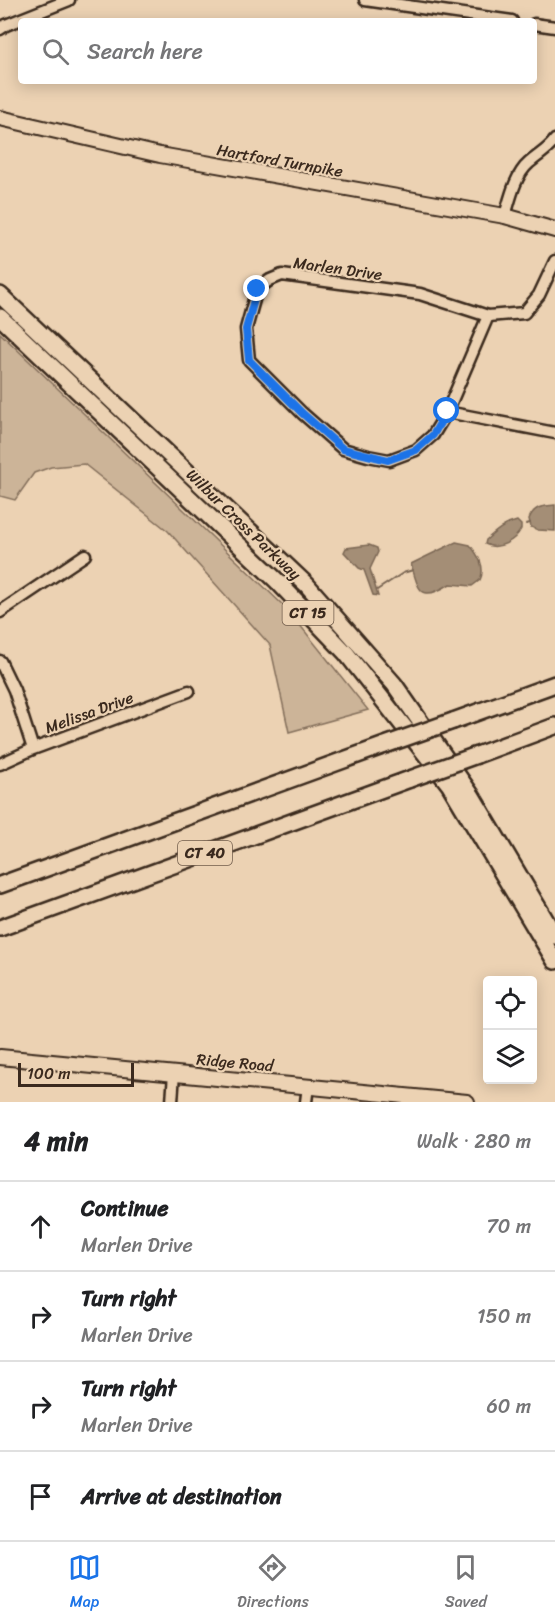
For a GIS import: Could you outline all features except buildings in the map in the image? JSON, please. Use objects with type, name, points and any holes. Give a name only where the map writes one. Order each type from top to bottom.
[{"type":"highway","name":"Wilbur Cross Parkway","points":[[0,295],[307,585],[394,684],[472,796],[555,936]]},
{"type":"highway","name":"Wilbur Cross Parkway","points":[[0,316],[260,564],[346,653],[449,784],[555,960]]},
{"type":"highway","name":"CT 40","points":[[0,885],[555,684]]},
{"type":"highway","name":"CT 40","points":[[0,928],[555,726]]},
{"type":"main road","name":"Hartford Turnpike","points":[[0,118],[160,155],[505,216],[555,230]]},
{"type":"main road","name":"Ridge Road","points":[[0,1057],[466,1102]]},
{"type":"street","points":[[26,18],[69,0]]},
{"type":"street","points":[[365,0],[491,18]]},
{"type":"street","points":[[0,29],[18,21]]},
{"type":"street","points":[[537,24],[555,27]]},
{"type":"street","points":[[505,216],[514,188],[527,164],[548,150],[555,140]]},
{"type":"street","name":"Marlen Drive","points":[[488,316],[447,411],[433,435],[416,450],[388,460],[343,449],[302,413],[249,360],[246,329],[257,289],[282,275],[420,294],[488,316],[524,313],[539,295],[555,261]]},
{"type":"street","points":[[447,411],[555,433]]},
{"type":"street","points":[[0,612],[85,555]]},
{"type":"street","points":[[0,661],[15,690],[33,748]]},
{"type":"street","name":"Melissa Drive","points":[[0,764],[33,748],[189,691]]},
{"type":"street","points":[[172,1102],[174,1073]]},
{"type":"street","points":[[306,1102],[308,1086]]},
{"type":"shaded area","points":[[0,333],[287,609],[368,710],[289,732],[270,645],[168,531],[84,464],[51,467],[34,473],[15,500],[0,496]]},
{"type":"shaded area","points":[[555,505],[555,531],[538,530],[531,527],[529,519],[533,511],[543,506]]},
{"type":"shaded area","points":[[517,521],[521,529],[506,544],[490,546],[485,544],[486,540],[500,529]]},
{"type":"shaded area","points":[[456,542],[470,545],[476,553],[482,566],[480,580],[472,586],[450,584],[432,593],[422,591],[411,564]]},
{"type":"shaded area","points":[[369,545],[377,548],[378,552],[370,569],[378,596],[373,595],[364,570],[359,568],[344,552],[346,548]]},
{"type":"waterway","points":[[526,524],[530,523]]},
{"type":"waterway","points":[[377,590],[403,573],[413,570]]},
{"type":"route","points":[[257,289],[246,329],[249,360],[302,413],[343,449],[388,460],[416,450],[433,435],[447,411]]}]
